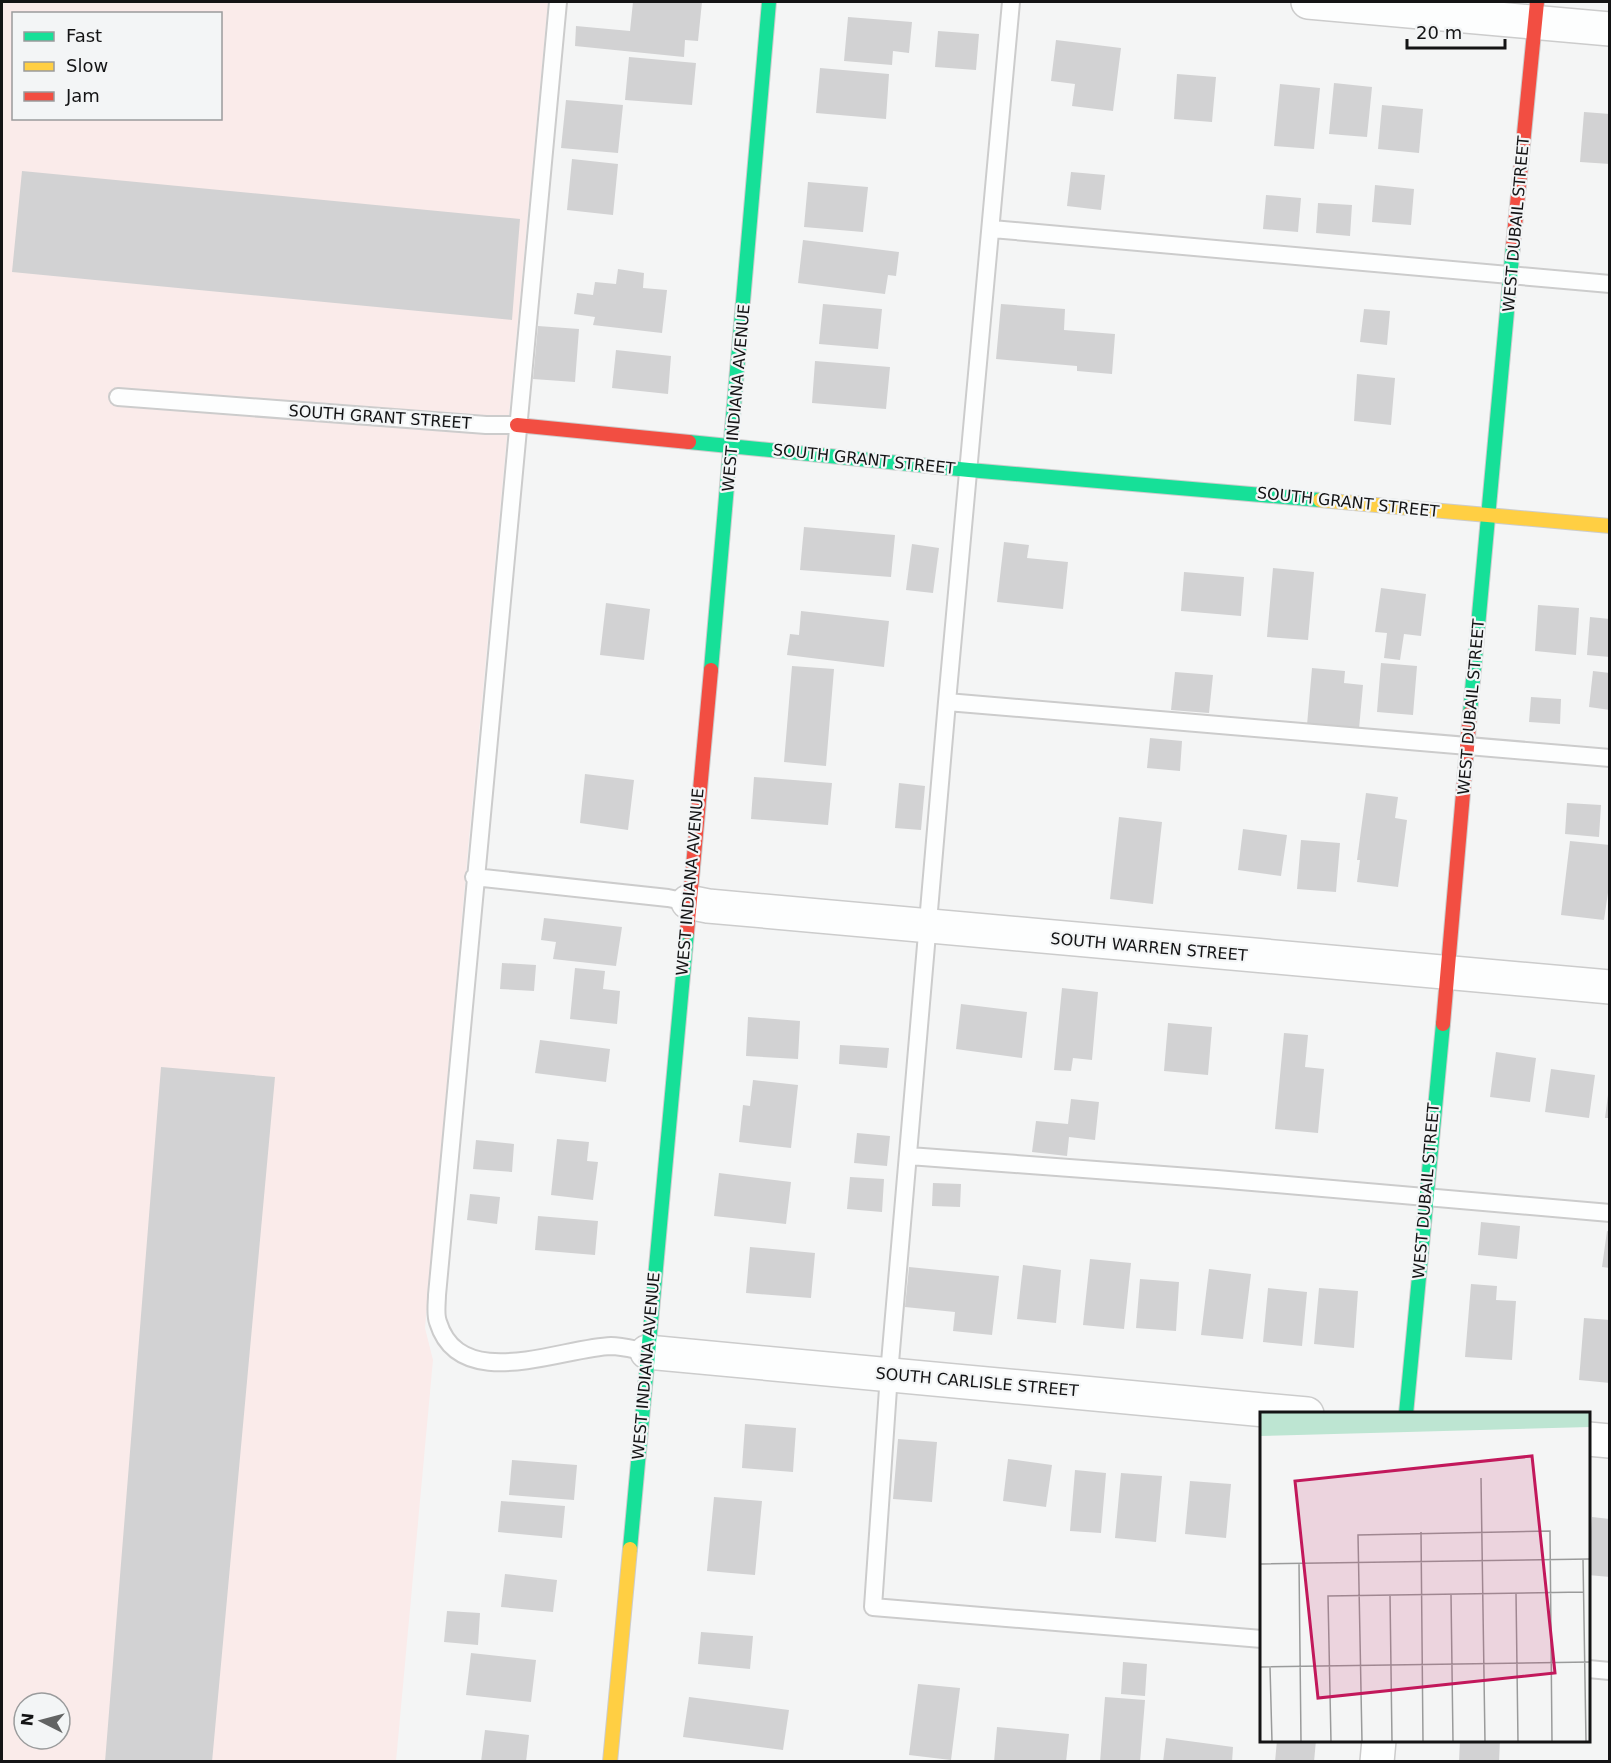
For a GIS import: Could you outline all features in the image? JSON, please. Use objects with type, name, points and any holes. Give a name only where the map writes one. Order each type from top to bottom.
[{"type":"street","name":"WEST INDIANA AVENUE","points":[[610,1761],[732,447],[769,2]]},
{"type":"street","points":[[1308,2],[1536,12],[1610,29]]},
{"type":"street","name":"WEST DUBAIL STREET","points":[[1406,1412],[1448,973],[1487,516],[1536,12]]},
{"type":"street","name":"SOUTH GRANT STREET","points":[[517,425],[969,470],[1610,526]]},
{"type":"street","name":"SOUTH WARREN STREET","points":[[688,902],[929,927],[1610,987]]},
{"type":"street","name":"SOUTH CARLISLE STREET","points":[[647,1352],[1296,1412]]},
{"type":"street","points":[[1590,1439],[1610,1441]]},
{"type":"street","points":[[1377,1761],[1378,1742]]},
{"type":"lane","points":[[558,2],[474,877],[438,1283],[437,1320],[446,1341],[462,1355],[478,1360],[523,1362],[612,1346],[647,1352]]},
{"type":"lane","points":[[1011,2],[889,1374],[873,1607],[1260,1639]]},
{"type":"lane","points":[[992,229],[1610,284]]},
{"type":"lane","name":"SOUTH GRANT STREET","points":[[118,397],[486,425],[517,425]]},
{"type":"lane","points":[[947,702],[1610,758]]},
{"type":"lane","points":[[474,877],[688,902]]},
{"type":"lane","points":[[909,1156],[1228,1180],[1610,1213]]},
{"type":"lane","points":[[1590,1669],[1610,1671]]},
{"type":"shaded area","points":[[2,2],[548,2],[425,1328],[433,1360],[396,1761],[2,1762]]},
{"type":"building","points":[[633,2],[702,2],[698,41],[685,40],[684,57],[575,46],[576,26],[630,31]]},
{"type":"building","points":[[848,17],[912,22],[909,53],[893,51],[892,65],[844,61]]},
{"type":"building","points":[[938,31],[979,34],[976,70],[935,67]]},
{"type":"building","points":[[1056,40],[1121,48],[1113,111],[1072,106],[1075,84],[1051,81]]},
{"type":"building","points":[[629,57],[696,63],[692,105],[625,100]]},
{"type":"building","points":[[820,68],[889,74],[886,119],[816,113]]},
{"type":"building","points":[[1177,74],[1216,77],[1212,122],[1174,119]]},
{"type":"building","points":[[1334,83],[1372,87],[1367,137],[1329,134]]},
{"type":"building","points":[[1280,84],[1320,88],[1314,149],[1274,146]]},
{"type":"building","points":[[566,100],[623,105],[618,153],[561,148]]},
{"type":"building","points":[[1382,105],[1423,109],[1419,153],[1378,149]]},
{"type":"building","points":[[1584,112],[1610,114],[1610,164],[1580,162]]},
{"type":"building","points":[[572,159],[618,164],[613,215],[567,210]]},
{"type":"building","points":[[22,171],[520,219],[512,320],[12,272]]},
{"type":"building","points":[[1071,172],[1105,175],[1101,210],[1067,206]]},
{"type":"building","points":[[808,182],[868,187],[863,232],[804,227]]},
{"type":"building","points":[[1375,185],[1414,189],[1411,225],[1372,222]]},
{"type":"building","points":[[1266,195],[1301,198],[1298,232],[1263,229]]},
{"type":"building","points":[[1318,203],[1352,205],[1350,236],[1316,233]]},
{"type":"building","points":[[803,240],[899,252],[896,276],[888,275],[885,294],[798,283]]},
{"type":"building","points":[[618,269],[644,273],[643,288],[667,290],[662,333],[593,325],[595,317],[574,314],[577,293],[593,295],[595,282],[616,284]]},
{"type":"building","points":[[823,304],[882,309],[878,349],[819,344]]},
{"type":"building","points":[[1001,304],[1065,309],[1064,330],[1115,334],[1112,374],[1077,371],[1077,366],[996,359]]},
{"type":"building","points":[[1364,309],[1390,311],[1387,345],[1360,342]]},
{"type":"building","points":[[538,326],[579,329],[575,382],[533,379]]},
{"type":"building","points":[[616,350],[671,356],[668,394],[612,388]]},
{"type":"building","points":[[815,361],[890,367],[886,409],[812,403]]},
{"type":"building","points":[[1357,374],[1395,378],[1391,425],[1354,421]]},
{"type":"building","points":[[804,527],[895,535],[891,577],[800,570]]},
{"type":"building","points":[[1004,542],[1029,545],[1027,558],[1068,562],[1063,609],[997,602]]},
{"type":"building","points":[[912,544],[939,548],[933,593],[906,590]]},
{"type":"building","points":[[1273,568],[1314,572],[1308,640],[1267,637]]},
{"type":"building","points":[[1184,572],[1244,577],[1241,616],[1181,611]]},
{"type":"building","points":[[1381,588],[1426,594],[1421,636],[1404,634],[1400,660],[1384,658],[1387,633],[1375,632]]},
{"type":"building","points":[[606,603],[650,609],[644,660],[600,655]]},
{"type":"building","points":[[1538,605],[1579,608],[1576,655],[1535,651]]},
{"type":"building","points":[[801,611],[889,621],[884,667],[787,655],[790,634],[799,635]]},
{"type":"building","points":[[1590,617],[1610,619],[1610,657],[1587,655]]},
{"type":"building","points":[[1381,663],[1417,666],[1413,715],[1377,712]]},
{"type":"building","points":[[792,666],[834,669],[826,766],[784,762]]},
{"type":"building","points":[[1312,668],[1345,671],[1344,683],[1363,685],[1359,729],[1307,725]]},
{"type":"building","points":[[1593,671],[1610,673],[1610,710],[1589,707]]},
{"type":"building","points":[[1175,672],[1213,675],[1209,713],[1171,710]]},
{"type":"building","points":[[1531,697],[1561,699],[1560,724],[1529,722]]},
{"type":"building","points":[[1150,738],[1182,741],[1180,771],[1147,768]]},
{"type":"building","points":[[585,774],[634,780],[628,830],[580,823]]},
{"type":"building","points":[[754,777],[832,783],[828,825],[751,819]]},
{"type":"building","points":[[899,783],[925,786],[921,830],[895,828]]},
{"type":"building","points":[[1366,793],[1398,797],[1395,818],[1407,820],[1398,887],[1357,882],[1360,860],[1357,860]]},
{"type":"building","points":[[1567,803],[1601,805],[1599,837],[1565,834]]},
{"type":"building","points":[[1119,817],[1162,822],[1153,904],[1110,899]]},
{"type":"building","points":[[1243,829],[1287,835],[1281,876],[1238,870]]},
{"type":"building","points":[[1301,840],[1340,843],[1336,892],[1297,889]]},
{"type":"building","points":[[1570,841],[1610,845],[1610,879],[1604,920],[1561,915]]},
{"type":"building","points":[[544,918],[622,927],[616,966],[553,959],[556,942],[541,940]]},
{"type":"building","points":[[502,963],[536,965],[534,991],[500,989]]},
{"type":"building","points":[[575,968],[605,971],[603,989],[620,991],[617,1024],[570,1019]]},
{"type":"building","points":[[1062,988],[1098,992],[1092,1060],[1073,1058],[1071,1071],[1054,1070]]},
{"type":"building","points":[[961,1004],[1027,1012],[1022,1058],[956,1049]]},
{"type":"building","points":[[748,1017],[800,1021],[798,1059],[746,1056]]},
{"type":"building","points":[[1168,1023],[1212,1027],[1208,1075],[1164,1071]]},
{"type":"building","points":[[1284,1033],[1308,1035],[1305,1067],[1324,1069],[1318,1133],[1275,1129]]},
{"type":"building","points":[[540,1040],[610,1049],[606,1082],[535,1073]]},
{"type":"building","points":[[840,1045],[889,1048],[887,1068],[839,1064]]},
{"type":"building","points":[[1496,1052],[1536,1058],[1530,1102],[1490,1097]]},
{"type":"building","points":[[161,1067],[275,1077],[212,1762],[105,1762]]},
{"type":"building","points":[[1551,1069],[1595,1075],[1589,1118],[1545,1112]]},
{"type":"building","points":[[753,1080],[798,1085],[791,1148],[739,1142],[743,1105],[750,1106]]},
{"type":"building","points":[[1608,1095],[1610,1095],[1610,1118],[1605,1118]]},
{"type":"building","points":[[1071,1099],[1099,1102],[1095,1140],[1069,1137],[1067,1156],[1032,1152],[1036,1121],[1068,1124]]},
{"type":"building","points":[[857,1133],[890,1136],[887,1166],[854,1163]]},
{"type":"building","points":[[557,1139],[589,1142],[587,1161],[598,1162],[593,1200],[551,1195]]},
{"type":"building","points":[[476,1140],[514,1144],[512,1172],[473,1169]]},
{"type":"building","points":[[719,1173],[791,1182],[786,1224],[714,1216]]},
{"type":"building","points":[[850,1177],[884,1179],[882,1212],[847,1209]]},
{"type":"building","points":[[933,1183],[961,1184],[960,1207],[932,1206]]},
{"type":"building","points":[[470,1194],[500,1197],[497,1224],[467,1220]]},
{"type":"building","points":[[538,1216],[598,1221],[595,1255],[535,1250]]},
{"type":"building","points":[[1481,1222],[1520,1226],[1517,1259],[1478,1255]]},
{"type":"building","points":[[1607,1231],[1610,1232],[1610,1268],[1602,1267]]},
{"type":"building","points":[[750,1247],[815,1253],[811,1298],[746,1293]]},
{"type":"building","points":[[1090,1259],[1131,1263],[1124,1329],[1083,1325]]},
{"type":"building","points":[[1023,1265],[1061,1270],[1056,1323],[1017,1319]]},
{"type":"building","points":[[909,1267],[999,1276],[992,1335],[953,1331],[955,1312],[905,1307]]},
{"type":"building","points":[[1209,1269],[1251,1274],[1243,1339],[1201,1335]]},
{"type":"building","points":[[1140,1279],[1179,1282],[1176,1331],[1136,1328]]},
{"type":"building","points":[[1471,1284],[1497,1286],[1496,1300],[1516,1301],[1512,1360],[1465,1357]]},
{"type":"building","points":[[1268,1288],[1307,1292],[1302,1346],[1263,1342]]},
{"type":"building","points":[[1319,1288],[1358,1291],[1354,1348],[1314,1344]]},
{"type":"building","points":[[1584,1318],[1610,1320],[1610,1383],[1579,1380]]},
{"type":"building","points":[[745,1424],[796,1428],[793,1472],[742,1468]]},
{"type":"building","points":[[898,1439],[937,1442],[932,1502],[893,1499]]},
{"type":"building","points":[[1008,1459],[1052,1465],[1046,1507],[1003,1501]]},
{"type":"building","points":[[512,1460],[577,1465],[574,1500],[509,1495]]},
{"type":"building","points":[[1075,1470],[1106,1473],[1101,1533],[1070,1531]]},
{"type":"building","points":[[1121,1473],[1162,1476],[1156,1542],[1115,1538]]},
{"type":"building","points":[[1190,1481],[1231,1484],[1226,1538],[1185,1534]]},
{"type":"building","points":[[714,1497],[762,1501],[755,1575],[707,1571]]},
{"type":"building","points":[[501,1501],[565,1506],[562,1538],[498,1532]]},
{"type":"building","points":[[1592,1517],[1610,1519],[1610,1577],[1590,1575]]},
{"type":"building","points":[[505,1574],[557,1580],[553,1612],[501,1607]]},
{"type":"building","points":[[447,1611],[480,1613],[478,1645],[444,1642]]},
{"type":"building","points":[[701,1632],[753,1636],[750,1669],[698,1664]]},
{"type":"building","points":[[471,1653],[536,1660],[531,1702],[466,1695]]},
{"type":"building","points":[[1123,1662],[1147,1664],[1145,1696],[1121,1694]]},
{"type":"building","points":[[918,1684],[960,1688],[951,1760],[909,1755]]},
{"type":"building","points":[[689,1697],[789,1710],[783,1750],[683,1737]]},
{"type":"building","points":[[1105,1697],[1145,1700],[1140,1762],[1100,1762]]},
{"type":"building","points":[[997,1727],[1069,1734],[1066,1762],[994,1762]]},
{"type":"building","points":[[485,1730],[529,1735],[526,1762],[481,1762]]},
{"type":"building","points":[[1166,1738],[1233,1747],[1232,1762],[1163,1762]]},
{"type":"building","points":[[1277,1742],[1316,1742],[1314,1762],[1275,1762]]},
{"type":"building","points":[[1460,1742],[1500,1742],[1499,1762],[1459,1762]]},
{"type":"traffic: fast","points":[[711,670],[769,2]]},
{"type":"traffic: fast","points":[[1470,713],[1513,246]]},
{"type":"traffic: fast","points":[[689,442],[969,470],[1320,500]]},
{"type":"traffic: fast","points":[[630,1549],[687,932]]},
{"type":"traffic: fast","points":[[1406,1412],[1443,1024]]},
{"type":"traffic: slow","points":[[1320,500],[1610,526]]},
{"type":"traffic: slow","points":[[610,1762],[630,1549]]},
{"type":"traffic: jam","points":[[1513,246],[1537,2]]},
{"type":"traffic: jam","points":[[517,425],[689,442]]},
{"type":"traffic: jam","points":[[687,932],[711,670]]},
{"type":"traffic: jam","points":[[1443,1024],[1470,713]]}]
